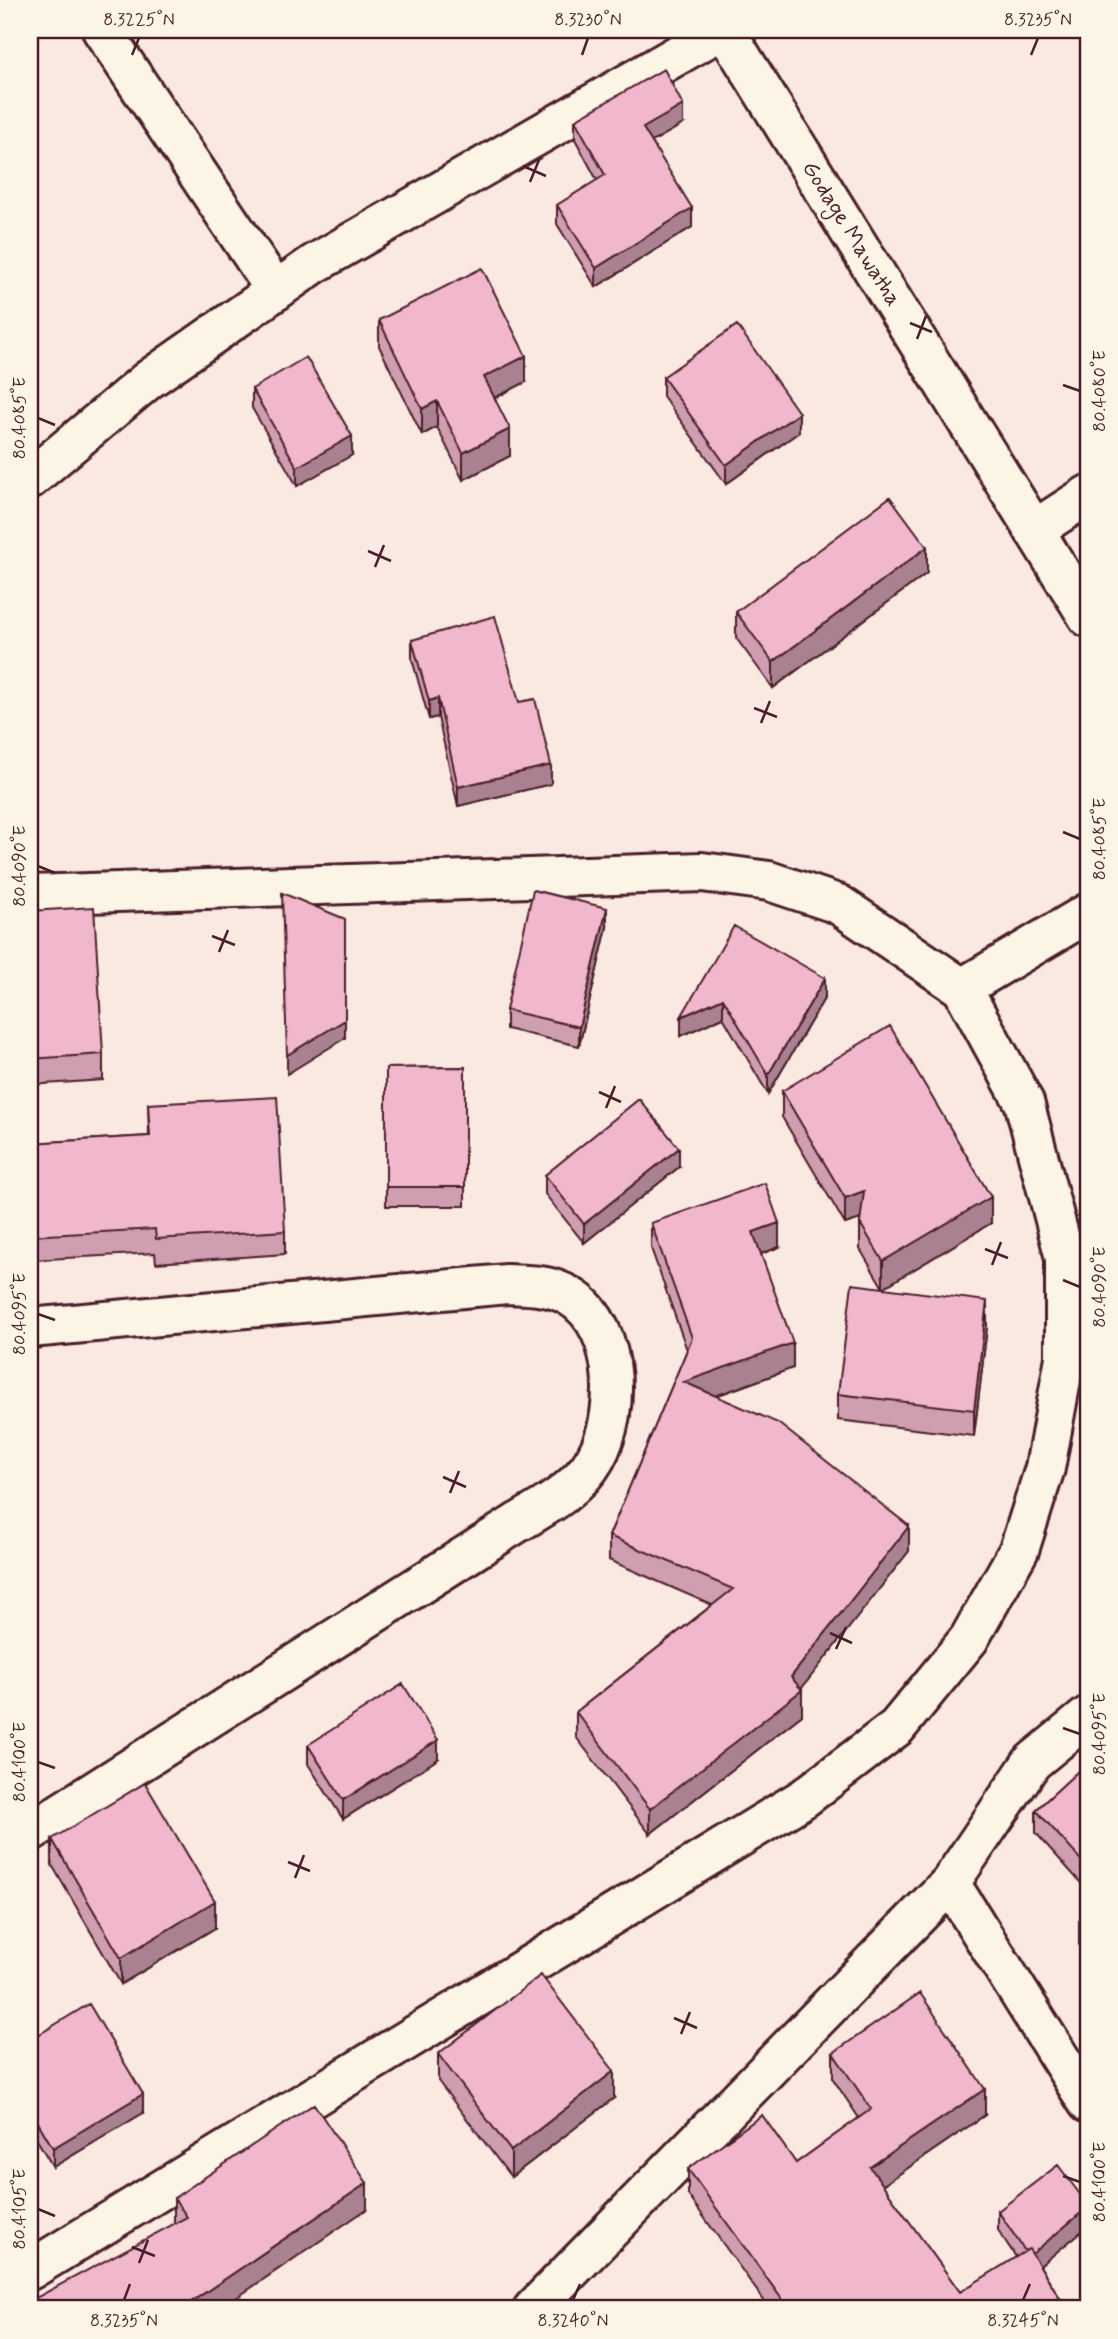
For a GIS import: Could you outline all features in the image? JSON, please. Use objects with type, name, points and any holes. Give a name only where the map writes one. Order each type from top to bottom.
[{"type":"street","points":[[102,30],[276,291]]},
{"type":"street","points":[[30,479],[148,380],[326,257],[723,30]]},
{"type":"street","name":"Godage Mawatha","points":[[723,30],[1088,617]]},
{"type":"street","points":[[1034,530],[1088,495]]},
{"type":"street","points":[[30,895],[702,872],[769,881],[838,904],[962,988],[1024,1102],[1065,1258],[1065,1358],[1045,1468],[1018,1550],[969,1639],[897,1727],[804,1798],[30,2270]]},
{"type":"street","points":[[962,988],[1088,913]]},
{"type":"street","points":[[30,1328],[506,1284],[538,1285],[561,1291],[581,1306],[597,1324],[610,1357],[614,1391],[608,1427],[595,1460],[555,1502],[517,1522],[30,1832]]},
{"type":"street","points":[[533,2309],[950,1883],[1032,1762],[1088,1716]]},
{"type":"street","points":[[950,1883],[1088,2103]]},
{"type":"building","points":[[664,69],[683,105],[643,128],[692,208],[596,268],[557,205],[605,175],[575,120]]},
{"type":"building","points":[[482,268],[526,356],[484,377],[510,429],[463,453],[437,401],[422,409],[379,320]]},
{"type":"building","points":[[737,325],[799,413],[726,465],[663,377]]},
{"type":"building","points":[[306,357],[352,436],[297,467],[252,389]]},
{"type":"building","points":[[890,497],[927,547],[773,662],[736,612]]},
{"type":"building","points":[[495,616],[519,702],[535,699],[551,765],[458,787],[438,698],[429,701],[412,640]]},
{"type":"building","points":[[533,890],[607,908],[579,1027],[506,1010]]},
{"type":"building","points":[[282,893],[345,919],[345,1020],[287,1055]]},
{"type":"building","points":[[94,907],[103,1054],[30,1059],[30,911]]},
{"type":"building","points":[[734,926],[825,978],[768,1075],[723,998],[681,1017]]},
{"type":"building","points":[[890,1026],[991,1197],[883,1261],[860,1223],[864,1191],[845,1198],[782,1091]]},
{"type":"building","points":[[465,1067],[465,1187],[386,1187],[386,1068]]},
{"type":"building","points":[[277,1097],[285,1231],[156,1239],[155,1229],[30,1236],[30,1143],[150,1136],[148,1104]]},
{"type":"building","points":[[639,1099],[679,1148],[584,1224],[545,1175]]},
{"type":"building","points":[[765,1183],[779,1223],[753,1232],[793,1343],[684,1382],[778,1423],[909,1526],[791,1677],[802,1690],[650,1809],[576,1712],[733,1589],[609,1536],[692,1338],[651,1223]]},
{"type":"building","points":[[852,1284],[987,1301],[974,1410],[838,1394]]},
{"type":"building","points":[[403,1684],[438,1740],[343,1800],[308,1745]]},
{"type":"building","points":[[1088,1762],[1088,1868],[1036,1810]]},
{"type":"building","points":[[145,1783],[215,1901],[121,1958],[52,1839]]},
{"type":"building","points":[[1088,1914],[1088,1933],[1079,1921]]},
{"type":"building","points":[[541,1975],[614,2071],[511,2151],[438,2054]]},
{"type":"building","points":[[920,1993],[985,2089],[870,2167],[960,2292],[1029,2249],[1067,2309],[884,2309],[879,2302],[869,2309],[789,2309],[688,2169],[762,2115],[796,2163],[871,2109],[833,2053]]},
{"type":"building","points":[[89,2004],[143,2094],[53,2148],[30,2109],[30,2040]]},
{"type":"building","points":[[314,2104],[367,2183],[191,2302],[194,2309],[30,2309],[30,2301],[187,2217],[174,2198]]},
{"type":"building","points":[[1058,2165],[1088,2207],[1032,2254],[1029,2249],[1025,2251],[998,2211]]}]
